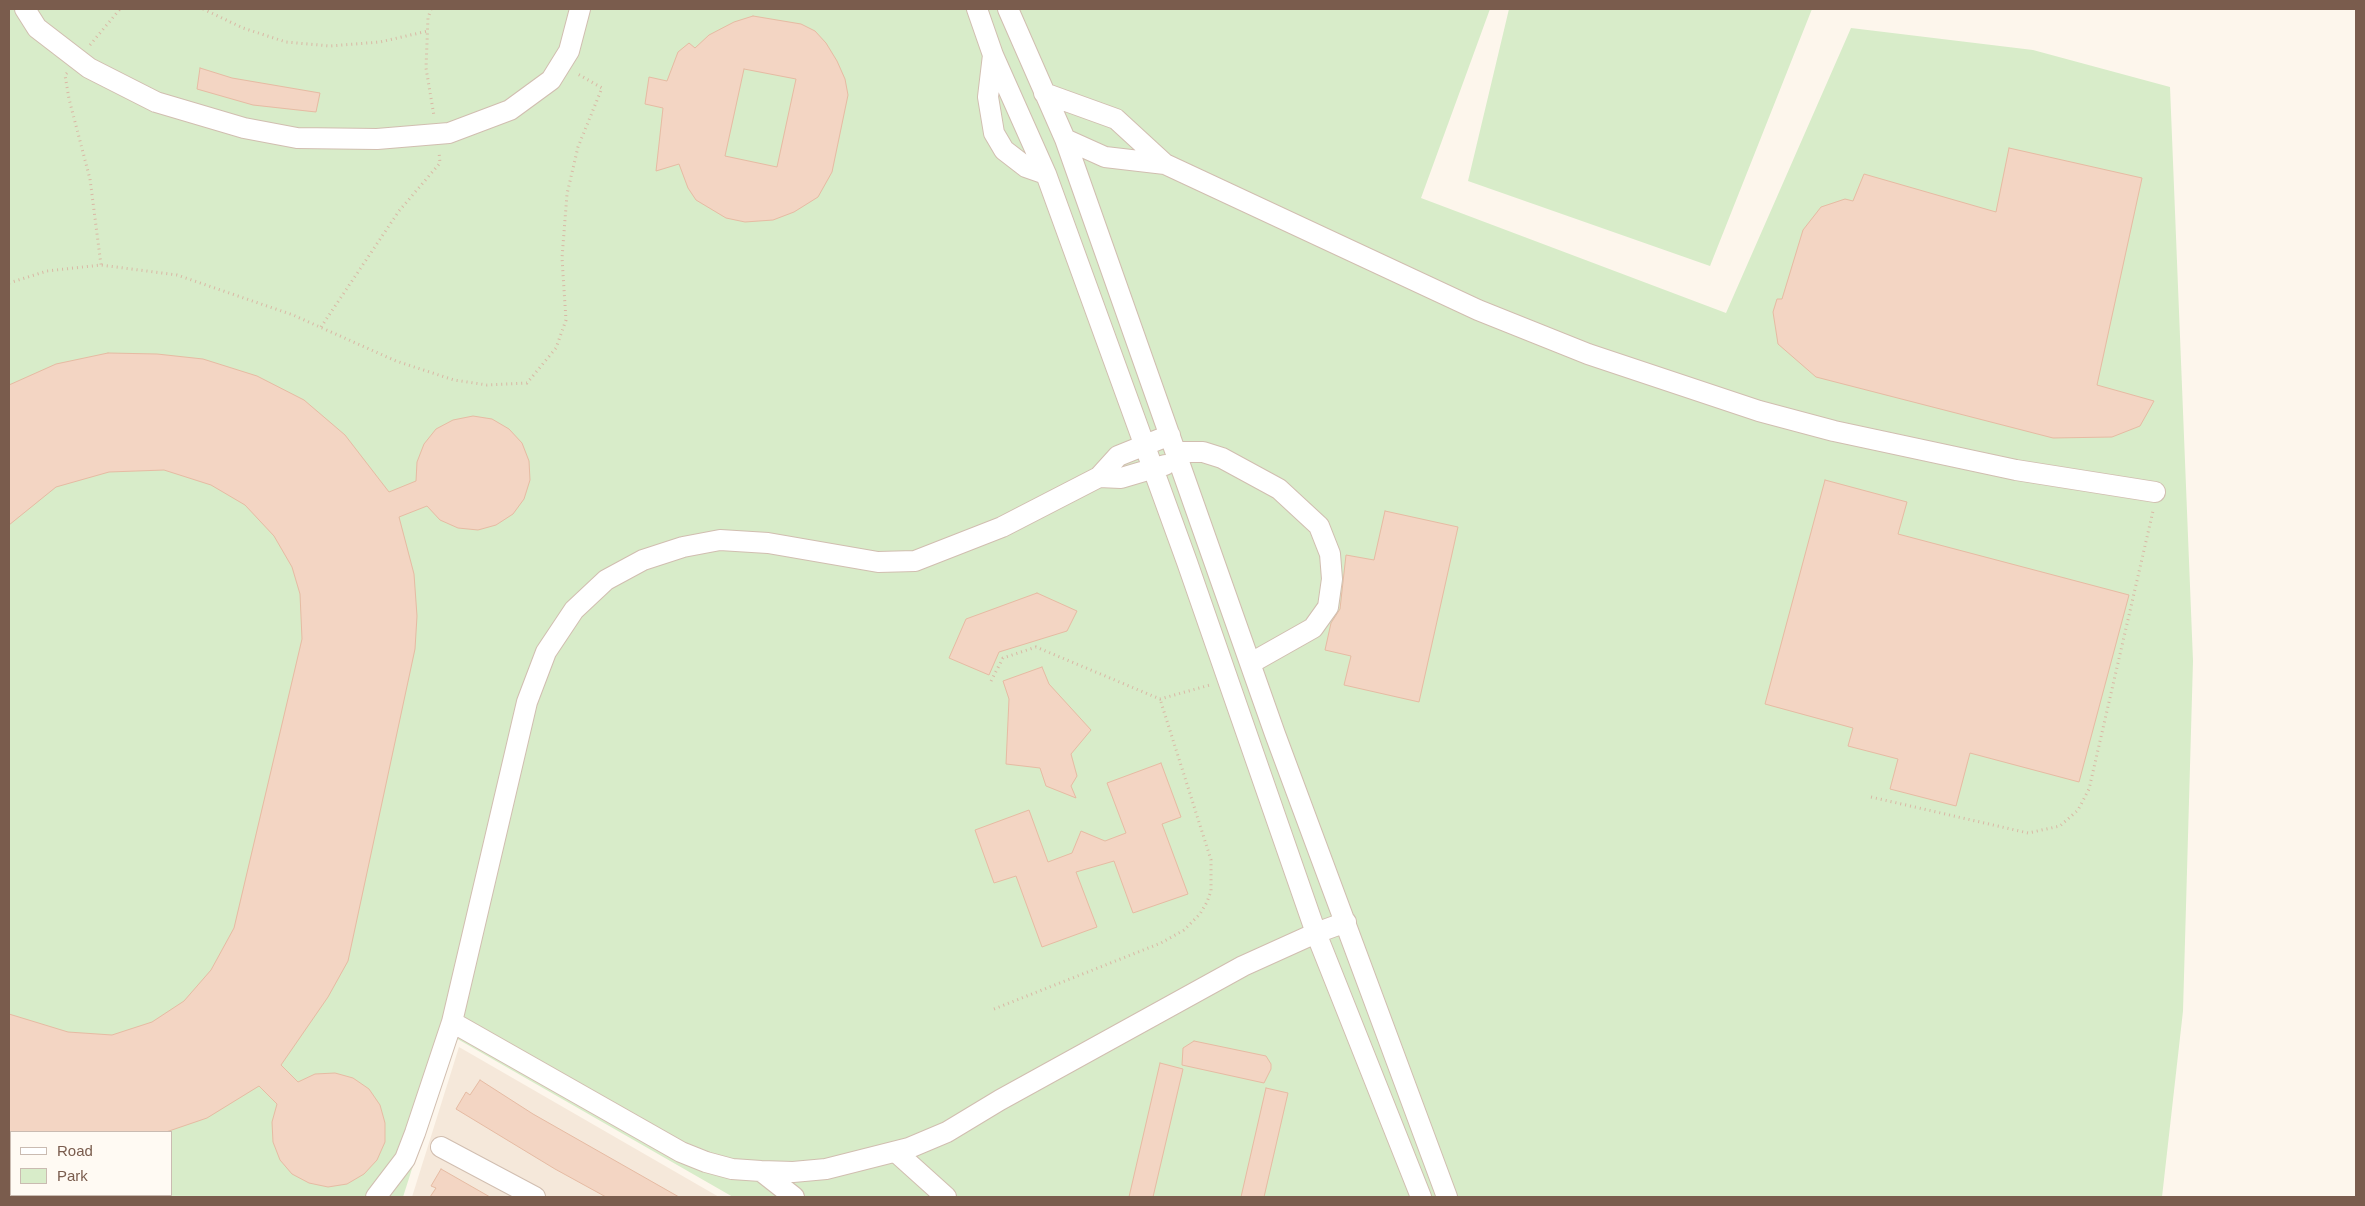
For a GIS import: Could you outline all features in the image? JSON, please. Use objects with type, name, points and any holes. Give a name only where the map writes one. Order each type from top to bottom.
[{"type":"street","points":[[25,9],[38,28],[89,68],[156,102],[244,128],[296,138],[377,139],[449,133],[510,110],[551,80],[569,51],[580,9]]},
{"type":"street","points":[[976,9],[993,55],[1046,174],[1153,468],[1316,933],[1421,1197]]},
{"type":"street","points":[[1008,9],[1064,138],[1251,663],[1447,1197]]},
{"type":"street","points":[[993,55],[988,97],[994,133],[1004,150],[1026,167],[1046,174]]},
{"type":"street","points":[[1044,93],[1116,119],[1165,164],[1478,310],[1588,354],[1759,411],[1834,431],[2016,470],[2155,492]]},
{"type":"street","points":[[1004,150],[1028,133]]},
{"type":"street","points":[[1064,138],[1105,158],[1165,164]]},
{"type":"street","points":[[376,1197],[405,1159],[452,1022],[527,702],[546,652],[574,610],[606,580],[643,560],[683,547],[720,540],[768,543],[878,562],[915,560],[1002,527],[1099,477],[1118,456],[1144,445],[1203,452],[1222,458],[1279,489],[1319,526],[1330,554],[1332,579],[1328,607],[1313,628],[1251,663]]},
{"type":"street","points":[[1099,477],[1121,478],[1153,468],[1175,449]]},
{"type":"street","points":[[452,1022],[681,1152],[706,1162],[732,1169],[761,1171],[793,1172],[826,1169],[896,1152],[947,1132],[1000,1100],[1243,966],[1316,933],[1346,922]]},
{"type":"street","points":[[441,1147],[535,1197]]},
{"type":"street","points":[[896,1152],[946,1197]]},
{"type":"street","points":[[761,1171],[794,1197]]},
{"type":"path","points":[[100,265],[90,179],[69,99],[65,75],[120,9]]},
{"type":"path","points":[[203,9],[243,28],[286,42],[321,45],[380,42],[428,31]]},
{"type":"path","points":[[321,327],[399,211],[440,163],[438,134],[426,68],[431,9]]},
{"type":"path","points":[[9,283],[47,271],[100,265],[177,275],[255,301],[396,360],[454,380],[487,385],[527,383],[556,348],[566,320],[562,258],[567,194],[578,147],[602,88],[560,65]]},
{"type":"path","points":[[1871,797],[2028,833],[2060,826],[2078,810],[2089,788],[2152,520],[2155,492]]},
{"type":"path","points":[[991,681],[1003,658],[1036,647],[1160,699],[1228,680]]},
{"type":"path","points":[[994,1009],[1161,943],[1184,930],[1200,914],[1207,902],[1211,892],[1211,860],[1160,699]]},
{"type":"shaded area","points":[[459,1047],[719,1197],[412,1197]]},
{"type":"green space","points":[[9,9],[1490,9],[1421,198],[1726,313],[1851,28],[2033,50],[2170,87],[2193,661],[2183,1011],[2162,1197],[733,1197],[454,1037],[403,1197],[9,1197]]},
{"type":"green space","points":[[1509,9],[1812,9],[1710,266],[1468,181]]},
{"type":"building","points":[[753,16],[801,24],[815,31],[826,43],[845,79],[848,95],[832,172],[818,197],[794,212],[773,220],[745,222],[726,218],[696,200],[688,188],[679,164],[656,171],[663,108],[645,104],[649,77],[667,81],[678,52],[689,43],[695,48],[709,35],[734,22]],"holes":[[[744,69],[796,79],[777,167],[725,156]]]},
{"type":"building","points":[[200,68],[232,78],[320,93],[316,112],[253,105],[197,89]]},
{"type":"building","points":[[2009,148],[2142,178],[2097,385],[2154,401],[2140,426],[2112,437],[2053,438],[1816,377],[1778,344],[1773,312],[1777,299],[1782,299],[1803,230],[1821,207],[1845,199],[1853,201],[1864,174],[1996,212]]},
{"type":"building","points":[[108,353],[157,354],[203,359],[257,376],[304,400],[345,435],[389,492],[416,481],[417,462],[424,444],[436,429],[453,420],[473,416],[492,419],[509,429],[522,443],[529,461],[530,480],[524,499],[513,514],[496,525],[478,530],[458,528],[440,520],[427,506],[399,517],[414,574],[417,616],[415,649],[348,961],[328,997],[281,1065],[298,1082],[315,1074],[335,1073],[353,1078],[369,1089],[380,1105],[385,1123],[385,1142],[377,1160],[364,1174],[347,1184],[328,1187],[309,1183],[292,1174],[280,1160],[273,1142],[272,1122],[277,1104],[259,1086],[207,1118],[169,1131],[9,1132],[9,1014],[68,1032],[112,1035],[152,1022],[184,1001],[211,970],[234,928],[302,639],[300,594],[292,567],[274,536],[245,505],[211,485],[164,470],[109,472],[56,487],[9,525],[9,385],[56,364]]},
{"type":"building","points":[[1825,480],[1907,502],[1898,534],[2129,595],[2079,782],[1970,753],[1956,806],[1890,789],[1898,759],[1848,746],[1853,728],[1765,704]]},
{"type":"building","points":[[1385,511],[1458,527],[1419,702],[1344,685],[1351,656],[1325,650],[1331,623],[1340,609],[1346,555],[1374,560]]},
{"type":"building","points":[[1037,593],[1077,611],[1067,631],[999,652],[989,675],[949,658],[966,619]]},
{"type":"building","points":[[1042,667],[1049,684],[1091,730],[1071,754],[1077,776],[1071,786],[1076,798],[1046,786],[1040,768],[1006,764],[1009,699],[1003,681]]},
{"type":"building","points":[[1161,763],[1181,817],[1162,824],[1188,894],[1133,913],[1114,861],[1076,872],[1097,927],[1042,947],[1016,876],[994,883],[975,830],[1029,810],[1048,862],[1072,853],[1081,831],[1105,841],[1126,833],[1107,783]]},
{"type":"building","points":[[1194,1041],[1266,1056],[1271,1064],[1271,1069],[1264,1083],[1182,1065],[1183,1048]]},
{"type":"building","points":[[1160,1063],[1183,1069],[1153,1197],[1129,1197]]},
{"type":"building","points":[[480,1080],[533,1114],[679,1197],[606,1197],[555,1169],[456,1109],[466,1092],[470,1095]]},
{"type":"building","points":[[1266,1088],[1288,1093],[1264,1197],[1241,1197]]},
{"type":"building","points":[[441,1169],[490,1197],[430,1197],[436,1188],[431,1186]]}]
